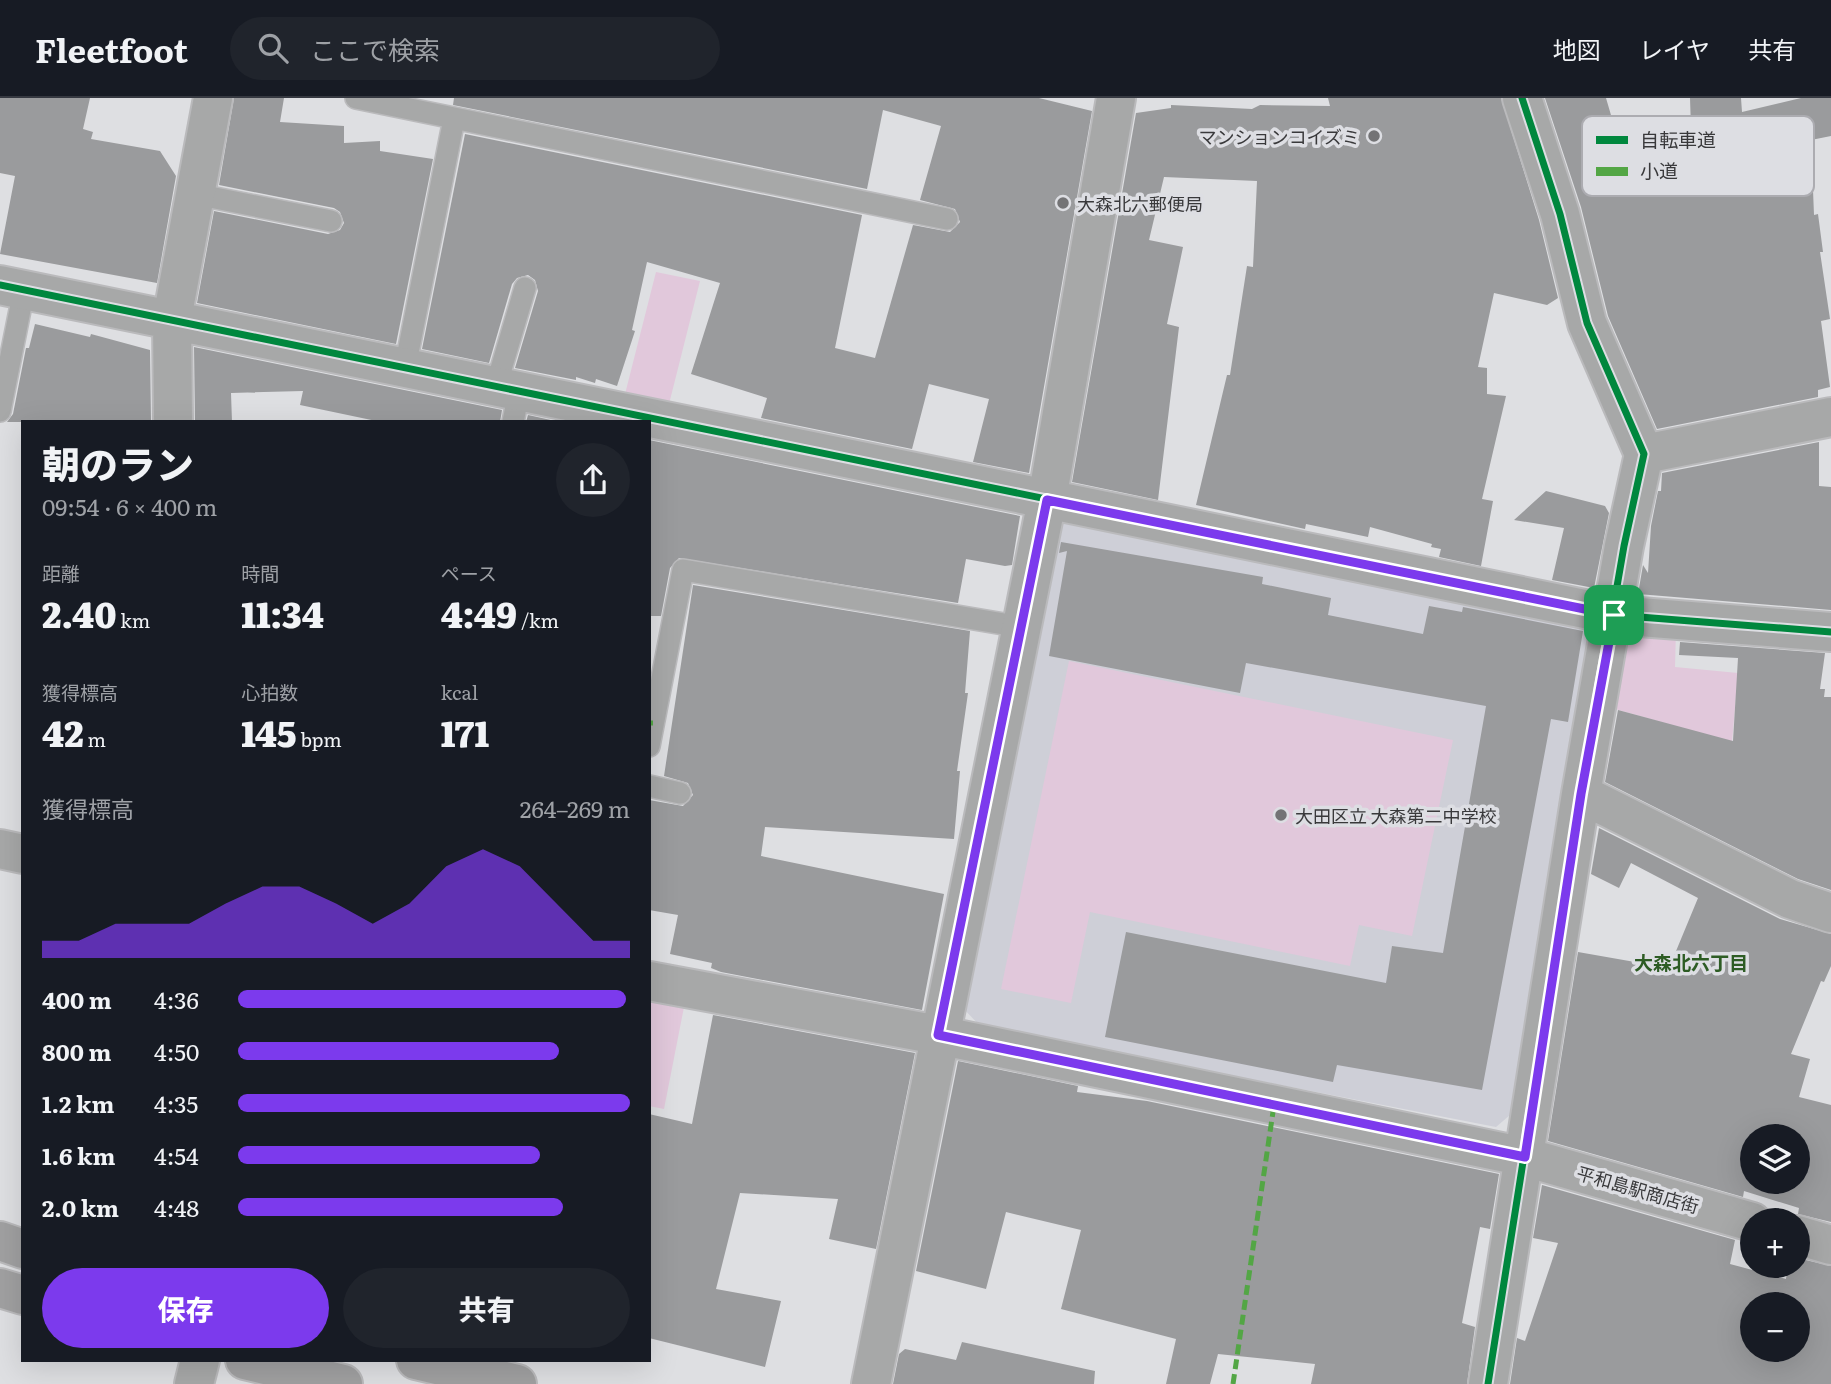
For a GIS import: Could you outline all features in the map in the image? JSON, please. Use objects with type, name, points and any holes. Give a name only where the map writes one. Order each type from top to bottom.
[{"type":"main road","points":[[0,1241],[21,1248]]},
{"type":"main road","points":[[0,1288],[21,1294]]},
{"type":"main road","points":[[253,1362],[343,1384]]},
{"type":"main road","points":[[424,1362],[517,1384]]},
{"type":"street","points":[[871,1384],[938,1035],[1023,627],[1116,98]]},
{"type":"street","points":[[1488,1384],[1581,794],[1624,546],[1644,454],[1587,323],[1560,214],[1522,98]]},
{"type":"street","points":[[173,420],[172,318],[195,194],[205,99]]},
{"type":"street","points":[[12,287],[405,368],[509,400],[617,420]]},
{"type":"street","points":[[1644,454],[1831,417]]},
{"type":"street","points":[[651,426],[1047,500],[1614,615],[1831,632]]},
{"type":"street","points":[[1581,794],[1790,899],[1831,913]]},
{"type":"street","points":[[0,849],[21,854]]},
{"type":"street","name":"平和島駅商店街","points":[[651,981],[938,1035],[1525,1157],[1740,1219]]},
{"type":"street","points":[[1810,1239],[1831,1245]]},
{"type":"street","points":[[194,1384],[200,1362]]},
{"type":"lane","points":[[356,98],[947,219]]},
{"type":"lane","points":[[405,368],[454,118]]},
{"type":"lane","points":[[195,194],[331,221]]},
{"type":"lane","points":[[0,411],[12,287]]},
{"type":"lane","points":[[509,400],[525,288]]},
{"type":"lane","points":[[651,736],[683,569],[1023,627]]},
{"type":"lane","points":[[651,786],[680,793]]},
{"type":"shaded area","points":[[656,272],[700,281],[667,412],[623,402]]},
{"type":"shaded area","name":"大田区立 大森第二中学校","points":[[1063,518],[1591,623],[1510,1115],[1496,1127],[981,1027],[962,1007]]},
{"type":"shaded area","points":[[1631,627],[1676,629],[1675,667],[1738,673],[1732,742],[1615,709]]},
{"type":"shaded area","points":[[1069,661],[1453,740],[1412,936],[1359,925],[1350,966],[1090,912],[1071,1003],[1001,989]]},
{"type":"shaded area","points":[[651,995],[685,1002],[664,1109],[651,1106]]},
{"type":"building","points":[[0,98],[90,98],[83,129],[93,132],[91,139],[160,151],[176,176],[157,283],[0,254],[15,176],[0,173]]},
{"type":"building","points":[[234,98],[284,98],[280,122],[344,126],[344,143],[380,141],[380,151],[433,159],[396,344],[197,303],[214,211],[328,234],[340,230],[344,223],[340,212],[334,208],[219,185]]},
{"type":"building","points":[[454,98],[1039,98],[1092,111],[1029,473],[973,462],[989,399],[929,384],[912,449],[761,418],[767,398],[691,374],[720,283],[647,262],[632,330],[635,331],[617,386],[596,379],[595,383],[576,377],[576,380],[515,368],[538,291],[535,280],[528,275],[517,278],[512,284],[489,363],[422,349],[465,134],[862,215],[835,348],[875,358],[913,225],[950,232],[960,222],[955,209],[920,200],[941,126],[883,110],[867,189],[453,105]]},
{"type":"building","points":[[1328,98],[1501,98],[1539,220],[1558,298],[1547,305],[1494,293],[1478,367],[1487,368],[1487,394],[1506,396],[1482,499],[1493,501],[1481,566],[1439,557],[1441,549],[1431,547],[1432,544],[1370,527],[1368,537],[1306,524],[1305,529],[1196,505],[1227,375],[1230,375],[1247,266],[1253,267],[1257,181],[1164,177],[1149,240],[1183,247],[1167,324],[1179,327],[1158,500],[1072,482],[1136,113],[1171,108],[1171,105],[1252,109],[1260,105],[1330,106]]},
{"type":"building","points":[[1545,98],[1606,98],[1611,116],[1582,116],[1582,196],[1813,196],[1814,215],[1818,214],[1823,252],[1820,252],[1830,319],[1821,321],[1830,387],[1818,390],[1818,397],[1657,429],[1608,316],[1581,207]]},
{"type":"building","points":[[1690,98],[1741,98],[1742,112],[1801,98],[1831,98],[1831,136],[1814,139],[1814,116],[1691,116]]},
{"type":"building","points":[[35,324],[90,337],[91,334],[150,350],[151,420],[7,422],[13,414],[26,348],[29,348]]},
{"type":"building","points":[[194,347],[502,410],[500,420],[371,420],[300,405],[303,391],[231,393],[232,420],[195,420]]},
{"type":"building","points":[[528,415],[551,420],[527,420]]},
{"type":"building","points":[[651,440],[1020,516],[1012,565],[966,559],[958,603],[679,558],[670,568],[661,616],[651,616]]},
{"type":"building","points":[[1819,442],[1819,486],[1831,487],[1831,610],[1638,594],[1643,565],[1648,573],[1651,526],[1658,491],[1661,491],[1662,473]]},
{"type":"building","points":[[1546,491],[1605,506],[1609,513],[1594,588],[1552,580],[1564,528],[1514,520]]},
{"type":"building","points":[[1061,542],[1263,577],[1262,584],[1331,598],[1328,615],[1423,634],[1429,606],[1462,612],[1463,607],[1583,631],[1568,722],[1551,719],[1482,1090],[1337,1065],[1333,1082],[1105,1037],[1126,932],[1386,983],[1392,946],[1443,953],[1486,706],[1246,663],[1240,693],[1049,656],[1067,551],[1059,553]]},
{"type":"building","points":[[693,585],[970,631],[965,693],[968,693],[957,771],[960,771],[954,839],[765,827],[761,856],[944,894],[922,1010],[721,972],[711,968],[712,963],[670,954],[678,915],[651,910],[651,800],[683,806],[693,795],[688,783],[664,776]]},
{"type":"building","points":[[1680,642],[1825,653],[1820,689],[1825,689],[1824,697],[1831,697],[1831,890],[1798,879],[1605,782],[1618,710],[1733,741],[1738,658],[1679,655]]},
{"type":"building","points":[[1599,828],[1780,919],[1831,934],[1831,966],[1824,982],[1821,981],[1791,1054],[1810,1059],[1799,1097],[1831,1105],[1831,1222],[1810,1217],[1810,1208],[1799,1208],[1754,1194],[1810,1194],[1810,1124],[1740,1124],[1740,1194],[1744,1194],[1743,1197],[1548,1141],[1578,952],[1669,968],[1698,898],[1631,863],[1619,888],[1591,874]]},
{"type":"building","points":[[713,1015],[915,1053],[876,1249],[829,1239],[838,1199],[740,1193],[716,1289],[781,1301],[765,1367],[651,1338],[651,1114],[692,1124]]},
{"type":"building","points":[[958,1061],[1078,1086],[1077,1092],[1147,1101],[1499,1174],[1490,1229],[1480,1227],[1462,1323],[1475,1327],[1467,1384],[1311,1384],[1315,1364],[1218,1354],[1210,1384],[1166,1384],[1176,1339],[1061,1309],[1081,1230],[1006,1212],[986,1289],[916,1271]]},
{"type":"building","points":[[1542,1185],[1735,1240],[1730,1264],[1740,1267],[1740,1278],[1810,1278],[1810,1261],[1831,1266],[1831,1384],[1510,1384],[1517,1338],[1525,1341],[1558,1243],[1533,1238]]},
{"type":"building","points":[[962,1342],[1095,1371],[1094,1384],[893,1384],[899,1354],[905,1349],[956,1360]]},
{"type":"marked path","points":[[1233,1384],[1274,1105]]},
{"type":"cycle path","points":[[1488,1384],[1581,794],[1624,546],[1644,454],[1587,323],[1560,214],[1522,98]]},
{"type":"cycle path","points":[[0,285],[1614,615],[1831,632]]},
{"type":"place","name":"マンションコイズミ","points":[[1374,136]]},
{"type":"place","name":"大森北六郵便局","points":[[1063,203]]},
{"type":"place","name":"大田区立 大森第二中学校","points":[[1281,815]]},
{"type":"district","name":"大森北六丁目","points":[[1691,962]]},
{"type":"route","points":[[1047,500],[1614,615],[1581,794],[1525,1157],[938,1035],[1047,500]]}]
